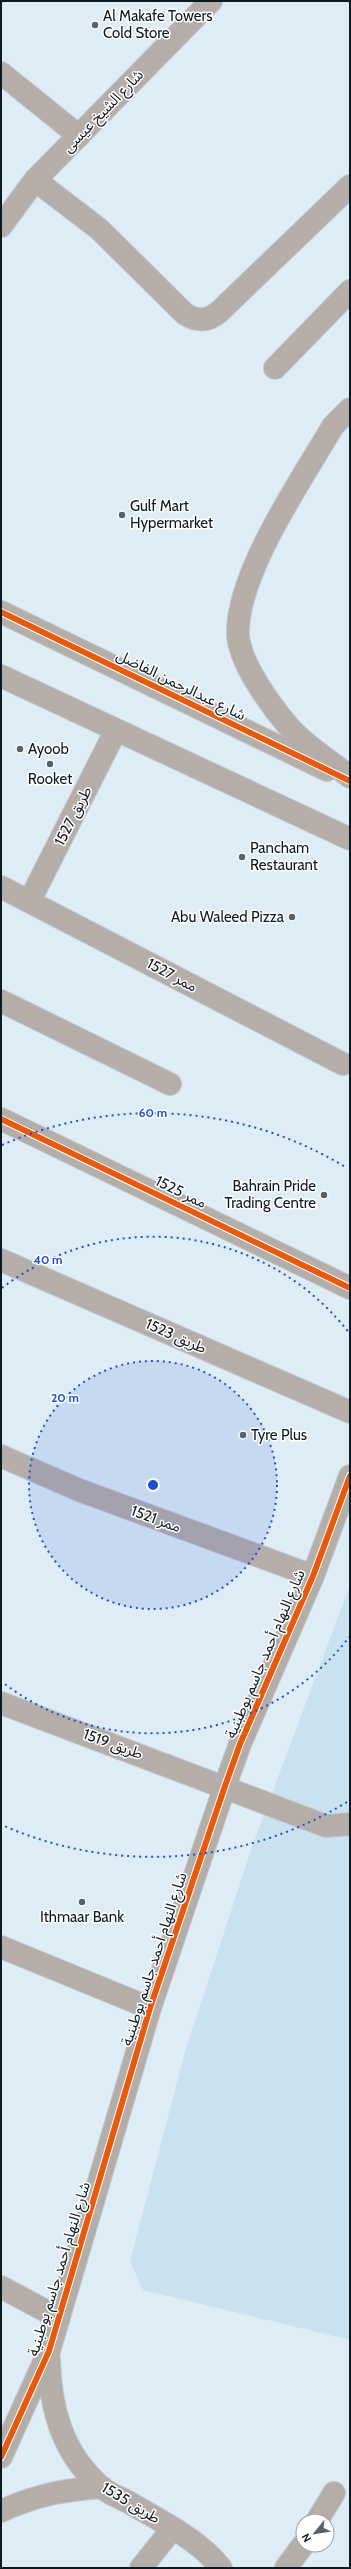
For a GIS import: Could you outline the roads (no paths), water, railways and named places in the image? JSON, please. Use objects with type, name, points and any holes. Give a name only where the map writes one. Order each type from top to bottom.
[{"type":"street","name":"شارع الشيخ عيسى","points":[[1,226],[34,180],[79,136],[203,3]]},
{"type":"street","points":[[1,73],[79,136]]},
{"type":"street","points":[[34,180],[98,229],[185,314],[193,319],[203,320],[213,317],[220,311],[350,186]]},
{"type":"street","points":[[275,368],[350,292]]},
{"type":"street","points":[[350,409],[333,426],[258,556],[240,609],[238,634],[243,656],[258,683],[290,728],[350,777]]},
{"type":"street","name":"شارع عبدالرحمن الفاضل","points":[[1,612],[350,781]]},
{"type":"street","points":[[1,676],[115,732],[350,839]]},
{"type":"street","name":"طريق 1527","points":[[30,900],[115,732]]},
{"type":"street","name":"ممر 1527","points":[[1,887],[30,900],[343,1064]]},
{"type":"street","points":[[1,1000],[170,1084]]},
{"type":"street","name":"ممر 1525","points":[[1,1119],[350,1288]]},
{"type":"street","name":"طريق 1523","points":[[1,1260],[350,1412]]},
{"type":"street","name":"ممر 1521","points":[[1,1456],[80,1490],[313,1576]]},
{"type":"street","name":"شارع النهام أحمد جاسم بوطبنية","points":[[1,2457],[49,2351],[150,2008],[225,1786],[240,1744],[313,1576],[350,1476]]},
{"type":"street","name":"طريق 1519","points":[[1,1703],[225,1786],[326,1826],[350,1824]]},
{"type":"street","points":[[1,1947],[150,2008]]},
{"type":"street","points":[[1,2287],[59,2318]]},
{"type":"street","name":"طريق 1535","points":[[49,2351],[50,2389],[58,2426],[76,2459],[102,2487],[173,2528],[210,2554],[222,2568]]},
{"type":"street","points":[[1,2511],[29,2498],[64,2490],[102,2487]]},
{"type":"street","points":[[323,2513],[334,2493]]},
{"type":"street","points":[[142,2568],[173,2528]]},
{"type":"street","points":[[286,2568],[297,2553]]},
{"type":"place","name":"Al Makafe Towers Cold Store","points":[[95,25]]},
{"type":"place","name":"Gulf Mart Hypermarket","points":[[122,515]]},
{"type":"place","name":"Ayoob","points":[[20,749]]},
{"type":"place","name":"Rooket","points":[[50,764]]},
{"type":"place","name":"Pancham Restaurant","points":[[242,857]]},
{"type":"place","name":"Abu Waleed Pizza","points":[[292,917]]},
{"type":"place","name":"Bahrain Pride Trading Centre","points":[[324,1195]]},
{"type":"place","name":"Tyre Plus","points":[[243,1435]]},
{"type":"place","name":"Ithmaar Bank","points":[[82,1902]]}]
